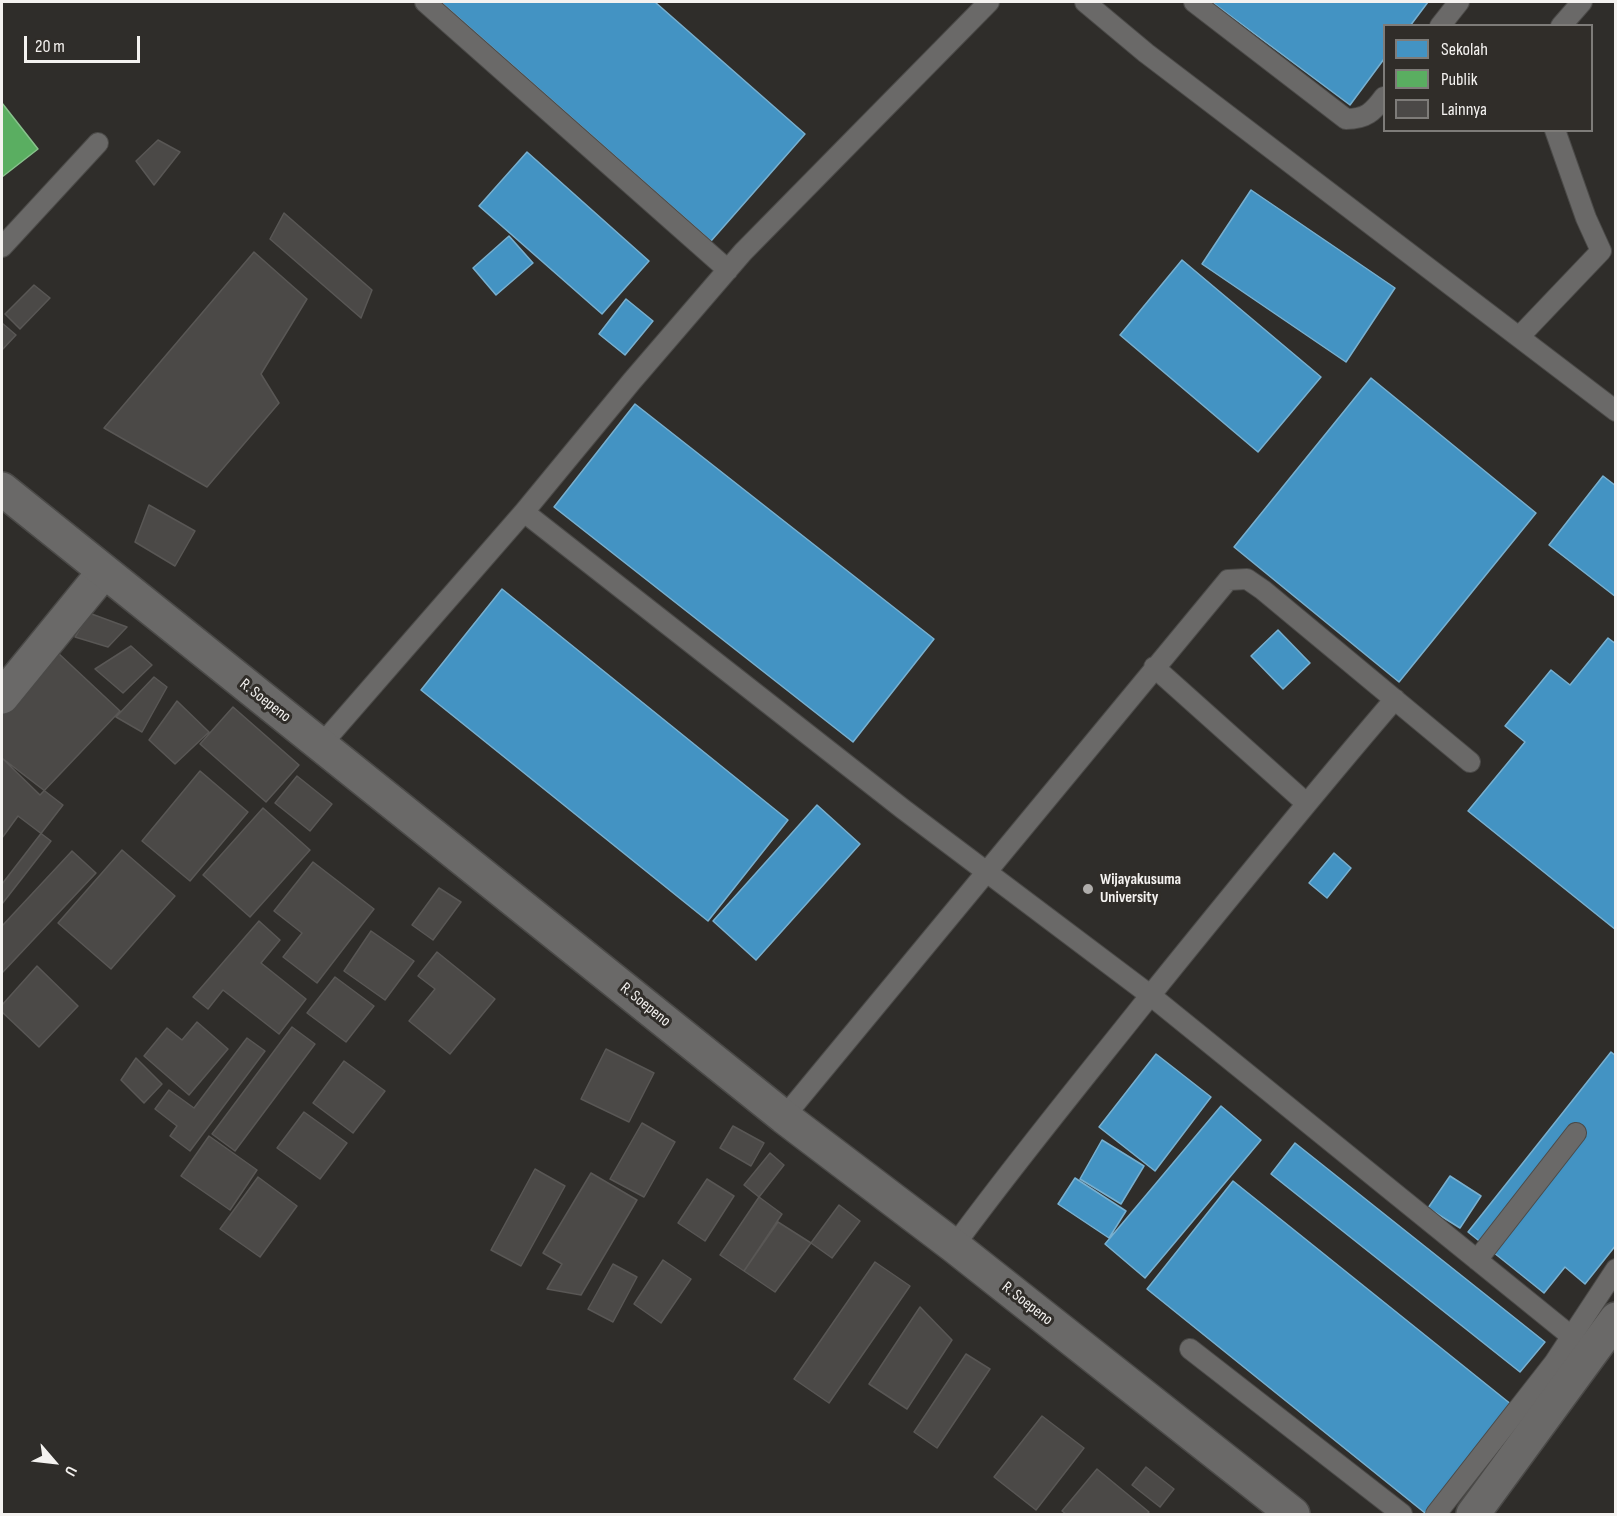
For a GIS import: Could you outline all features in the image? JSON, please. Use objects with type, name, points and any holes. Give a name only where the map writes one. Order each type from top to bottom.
[{"type":"street","name":"R. Soepeno","points":[[2,489],[103,573],[784,1117],[954,1246],[1293,1515]]},
{"type":"street","points":[[2,697],[103,573]]},
{"type":"street","points":[[1473,1515],[1616,1319]]},
{"type":"lane","points":[[425,2],[728,270]]},
{"type":"lane","points":[[321,745],[525,512],[632,381],[728,270],[849,141],[988,2]]},
{"type":"lane","points":[[1085,2],[1156,61],[1616,411]]},
{"type":"lane","points":[[1194,2],[1346,119],[1360,119],[1371,115],[1383,98]]},
{"type":"lane","points":[[1442,24],[1459,2]]},
{"type":"lane","points":[[1563,24],[1582,2]]},
{"type":"lane","points":[[1519,337],[1608,252],[1586,218],[1556,132]]},
{"type":"lane","points":[[2,247],[98,143]]},
{"type":"lane","points":[[525,512],[1150,995],[1571,1336]]},
{"type":"lane","points":[[784,1117],[1228,580],[1247,579],[1470,762]]},
{"type":"lane","points":[[1154,668],[1306,803]]},
{"type":"lane","points":[[954,1246],[1014,1165],[1150,995],[1306,803],[1395,699]]},
{"type":"lane","points":[[1478,1260],[1576,1133]]},
{"type":"lane","points":[[1436,1515],[1554,1363],[1616,1269]]},
{"type":"lane","points":[[1190,1348],[1402,1515]]},
{"type":"building: Sekolah","points":[[441,2],[655,2],[805,134],[711,241]]},
{"type":"building: Sekolah","points":[[1212,2],[1428,2],[1412,24],[1383,24],[1383,60],[1350,105]]},
{"type":"building: Sekolah","points":[[527,152],[649,261],[602,314],[479,206]]},
{"type":"building: Sekolah","points":[[1251,190],[1395,288],[1346,362],[1202,264]]},
{"type":"building: Sekolah","points":[[509,236],[533,263],[496,295],[473,268]]},
{"type":"building: Sekolah","points":[[1182,260],[1321,377],[1258,452],[1120,335]]},
{"type":"building: Sekolah","points":[[626,299],[653,321],[625,355],[599,334]]},
{"type":"building: Sekolah","points":[[1371,378],[1536,513],[1399,682],[1234,547]]},
{"type":"building: Sekolah","points":[[635,404],[934,639],[853,742],[554,507]]},
{"type":"building: Sekolah","points":[[1603,476],[1616,486],[1616,597],[1549,545]]},
{"type":"building: Sekolah","points":[[502,589],[788,820],[708,921],[421,690]]},
{"type":"building: Sekolah","points":[[1278,630],[1310,663],[1283,689],[1251,656]]},
{"type":"building: Sekolah","points":[[1608,638],[1616,644],[1616,930],[1468,811],[1525,742],[1505,726],[1551,670],[1570,685]]},
{"type":"building: Sekolah","points":[[817,805],[860,844],[756,960],[713,921]]},
{"type":"building: Sekolah","points":[[1334,853],[1351,868],[1327,898],[1309,883]]},
{"type":"building: Sekolah","points":[[1611,1052],[1616,1056],[1616,1245],[1585,1284],[1565,1267],[1544,1293],[1468,1232]]},
{"type":"building: Sekolah","points":[[1156,1054],[1211,1097],[1155,1171],[1099,1127]]},
{"type":"building: Sekolah","points":[[1221,1106],[1261,1140],[1145,1278],[1105,1244]]},
{"type":"building: Sekolah","points":[[1102,1140],[1144,1166],[1121,1204],[1080,1179]]},
{"type":"building: Sekolah","points":[[1295,1143],[1545,1342],[1520,1372],[1271,1174]]},
{"type":"building: Sekolah","points":[[1450,1176],[1481,1196],[1460,1228],[1428,1208]]},
{"type":"building: Sekolah","points":[[1075,1178],[1126,1211],[1109,1238],[1058,1204]]},
{"type":"building: Sekolah","points":[[1233,1181],[1512,1405],[1425,1513],[1147,1289]]},
{"type":"building: Publik","points":[[2,103],[38,149],[2,177]]},
{"type":"building: Lainnya","points":[[158,140],[180,152],[154,185],[136,161]]},
{"type":"building: Lainnya","points":[[284,213],[372,290],[361,318],[270,239]]},
{"type":"building: Lainnya","points":[[254,252],[307,299],[261,374],[279,403],[207,487],[104,428]]},
{"type":"building: Lainnya","points":[[34,285],[50,298],[20,329],[5,314]]},
{"type":"building: Lainnya","points":[[2,323],[16,335],[2,350]]},
{"type":"building: Lainnya","points":[[149,505],[195,531],[175,566],[135,542]]},
{"type":"building: Lainnya","points":[[89,613],[127,627],[108,647],[75,637]]},
{"type":"building: Lainnya","points":[[131,646],[152,665],[123,693],[95,669]]},
{"type":"building: Lainnya","points":[[57,652],[120,711],[40,795],[2,758],[2,711]]},
{"type":"building: Lainnya","points":[[154,677],[167,687],[142,732],[116,717]]},
{"type":"building: Lainnya","points":[[177,701],[209,732],[175,764],[149,740]]},
{"type":"building: Lainnya","points":[[233,707],[299,765],[266,802],[200,744]]},
{"type":"building: Lainnya","points":[[2,758],[63,805],[2,884]]},
{"type":"building: Lainnya","points":[[200,771],[248,812],[190,881],[142,841]]},
{"type":"building: Lainnya","points":[[297,776],[332,804],[310,831],[275,803]]},
{"type":"building: Lainnya","points":[[263,808],[310,850],[250,917],[203,875]]},
{"type":"building: Lainnya","points":[[18,816],[51,841],[2,904],[2,838]]},
{"type":"building: Lainnya","points":[[122,850],[175,896],[111,969],[58,923]]},
{"type":"building: Lainnya","points":[[72,851],[96,873],[2,973],[2,926]]},
{"type":"building: Lainnya","points":[[313,862],[374,909],[317,983],[283,957],[302,933],[274,911]]},
{"type":"building: Lainnya","points":[[439,888],[461,902],[433,940],[412,925]]},
{"type":"building: Lainnya","points":[[259,921],[280,940],[261,963],[306,999],[279,1034],[223,990],[208,1009],[193,997]]},
{"type":"building: Lainnya","points":[[371,931],[414,961],[385,1000],[344,971]]},
{"type":"building: Lainnya","points":[[437,952],[495,999],[450,1054],[409,1021],[435,989],[418,976]]},
{"type":"building: Lainnya","points":[[37,966],[78,1006],[39,1047],[2,1012],[2,1005]]},
{"type":"building: Lainnya","points":[[335,977],[374,1006],[346,1042],[307,1013]]},
{"type":"building: Lainnya","points":[[197,1022],[228,1049],[189,1095],[144,1056],[167,1028],[182,1040]]},
{"type":"building: Lainnya","points":[[292,1027],[315,1044],[235,1151],[212,1134]]},
{"type":"building: Lainnya","points":[[247,1038],[265,1051],[190,1151],[170,1136],[177,1126],[155,1109],[169,1090],[194,1108]]},
{"type":"building: Lainnya","points":[[606,1049],[654,1073],[629,1122],[581,1099]]},
{"type":"building: Lainnya","points":[[136,1058],[162,1084],[144,1103],[121,1080]]},
{"type":"building: Lainnya","points":[[344,1061],[385,1091],[353,1133],[313,1103]]},
{"type":"building: Lainnya","points":[[304,1112],[347,1143],[320,1179],[277,1148]]},
{"type":"building: Lainnya","points":[[642,1123],[675,1142],[644,1197],[610,1179]]},
{"type":"building: Lainnya","points":[[733,1126],[764,1143],[751,1166],[720,1148]]},
{"type":"building: Lainnya","points":[[209,1136],[257,1170],[230,1210],[181,1176]]},
{"type":"building: Lainnya","points":[[770,1153],[784,1165],[759,1197],[744,1185]]},
{"type":"building: Lainnya","points":[[535,1169],[565,1186],[521,1266],[491,1250]]},
{"type":"building: Lainnya","points":[[591,1173],[637,1200],[581,1295],[547,1289],[562,1264],[543,1253]]},
{"type":"building: Lainnya","points":[[258,1177],[297,1206],[260,1257],[220,1229]]},
{"type":"building: Lainnya","points":[[707,1179],[734,1196],[705,1241],[678,1223]]},
{"type":"building: Lainnya","points":[[759,1197],[782,1214],[744,1271],[720,1255]]},
{"type":"building: Lainnya","points":[[839,1205],[860,1221],[832,1258],[811,1243]]},
{"type":"building: Lainnya","points":[[778,1222],[811,1243],[775,1292],[744,1271]]},
{"type":"building: Lainnya","points":[[663,1260],[691,1279],[661,1323],[634,1304]]},
{"type":"building: Lainnya","points":[[875,1262],[910,1286],[829,1403],[794,1379]]},
{"type":"building: Lainnya","points":[[613,1264],[637,1277],[613,1322],[588,1309]]},
{"type":"building: Lainnya","points":[[920,1307],[952,1340],[907,1409],[869,1384]]},
{"type":"building: Lainnya","points":[[966,1354],[990,1369],[937,1448],[914,1432]]},
{"type":"building: Lainnya","points":[[1042,1416],[1084,1448],[1036,1510],[994,1477]]},
{"type":"building: Lainnya","points":[[1146,1467],[1174,1489],[1160,1507],[1132,1485]]},
{"type":"building: Lainnya","points":[[1097,1469],[1149,1512],[1147,1514],[1066,1514],[1062,1511]]},
{"type":"place","name":"Wijayakusuma University","points":[[1088,889]]}]
